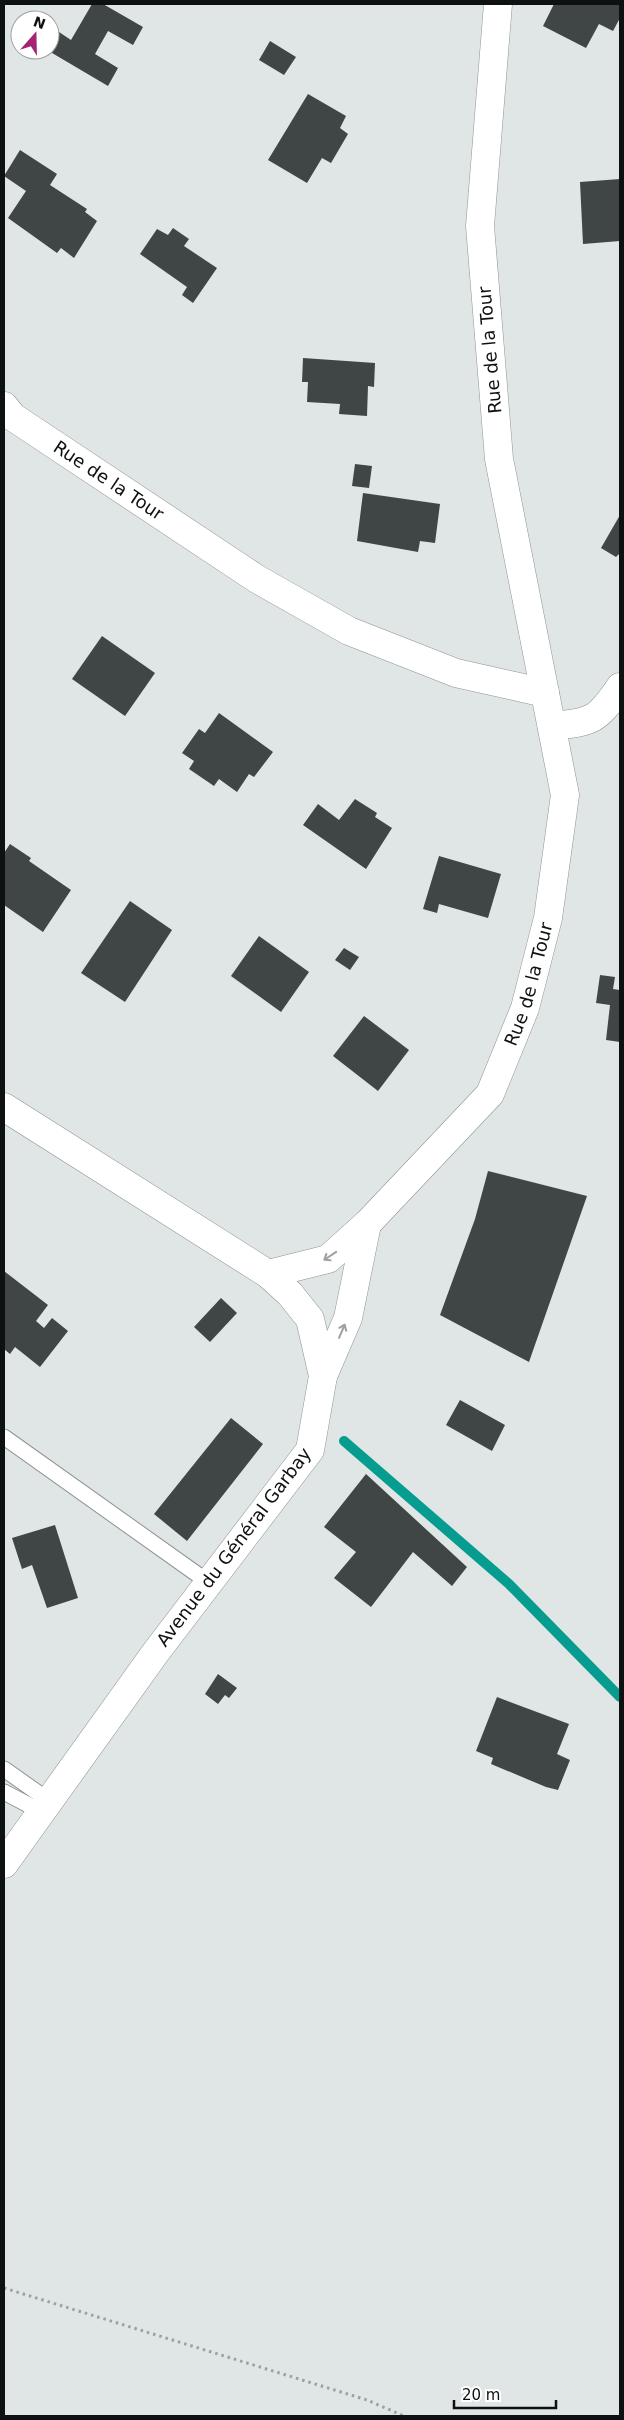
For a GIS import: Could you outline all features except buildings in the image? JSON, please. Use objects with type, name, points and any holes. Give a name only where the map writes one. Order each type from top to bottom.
[{"type":"street","name":"Rue de la Tour","points":[[268,1274],[328,1259],[367,1224],[490,1094],[525,1008],[548,918],[565,795],[498,459],[480,226],[498,4]]},
{"type":"street","name":"Rue de la Tour","points":[[4,406],[13,417],[257,579],[349,631],[456,673],[545,693]]},
{"type":"street","points":[[552,726],[586,723],[603,710],[620,687]]},
{"type":"street","name":"Avenue du Général Garbay","points":[[4,1107],[268,1274],[290,1294],[310,1319],[323,1376],[310,1450],[208,1582],[44,1805],[4,1864]]},
{"type":"street","points":[[323,1376],[348,1318],[367,1224]]},
{"type":"lane","points":[[4,1437],[208,1582]]},
{"type":"lane","points":[[4,1769],[44,1805]]},
{"type":"lane","points":[[4,1792],[44,1805]]},
{"type":"path","points":[[4,2288],[367,2400],[404,2416]]},
{"type":"waterway","points":[[344,1441],[509,1584],[620,1697]]}]
